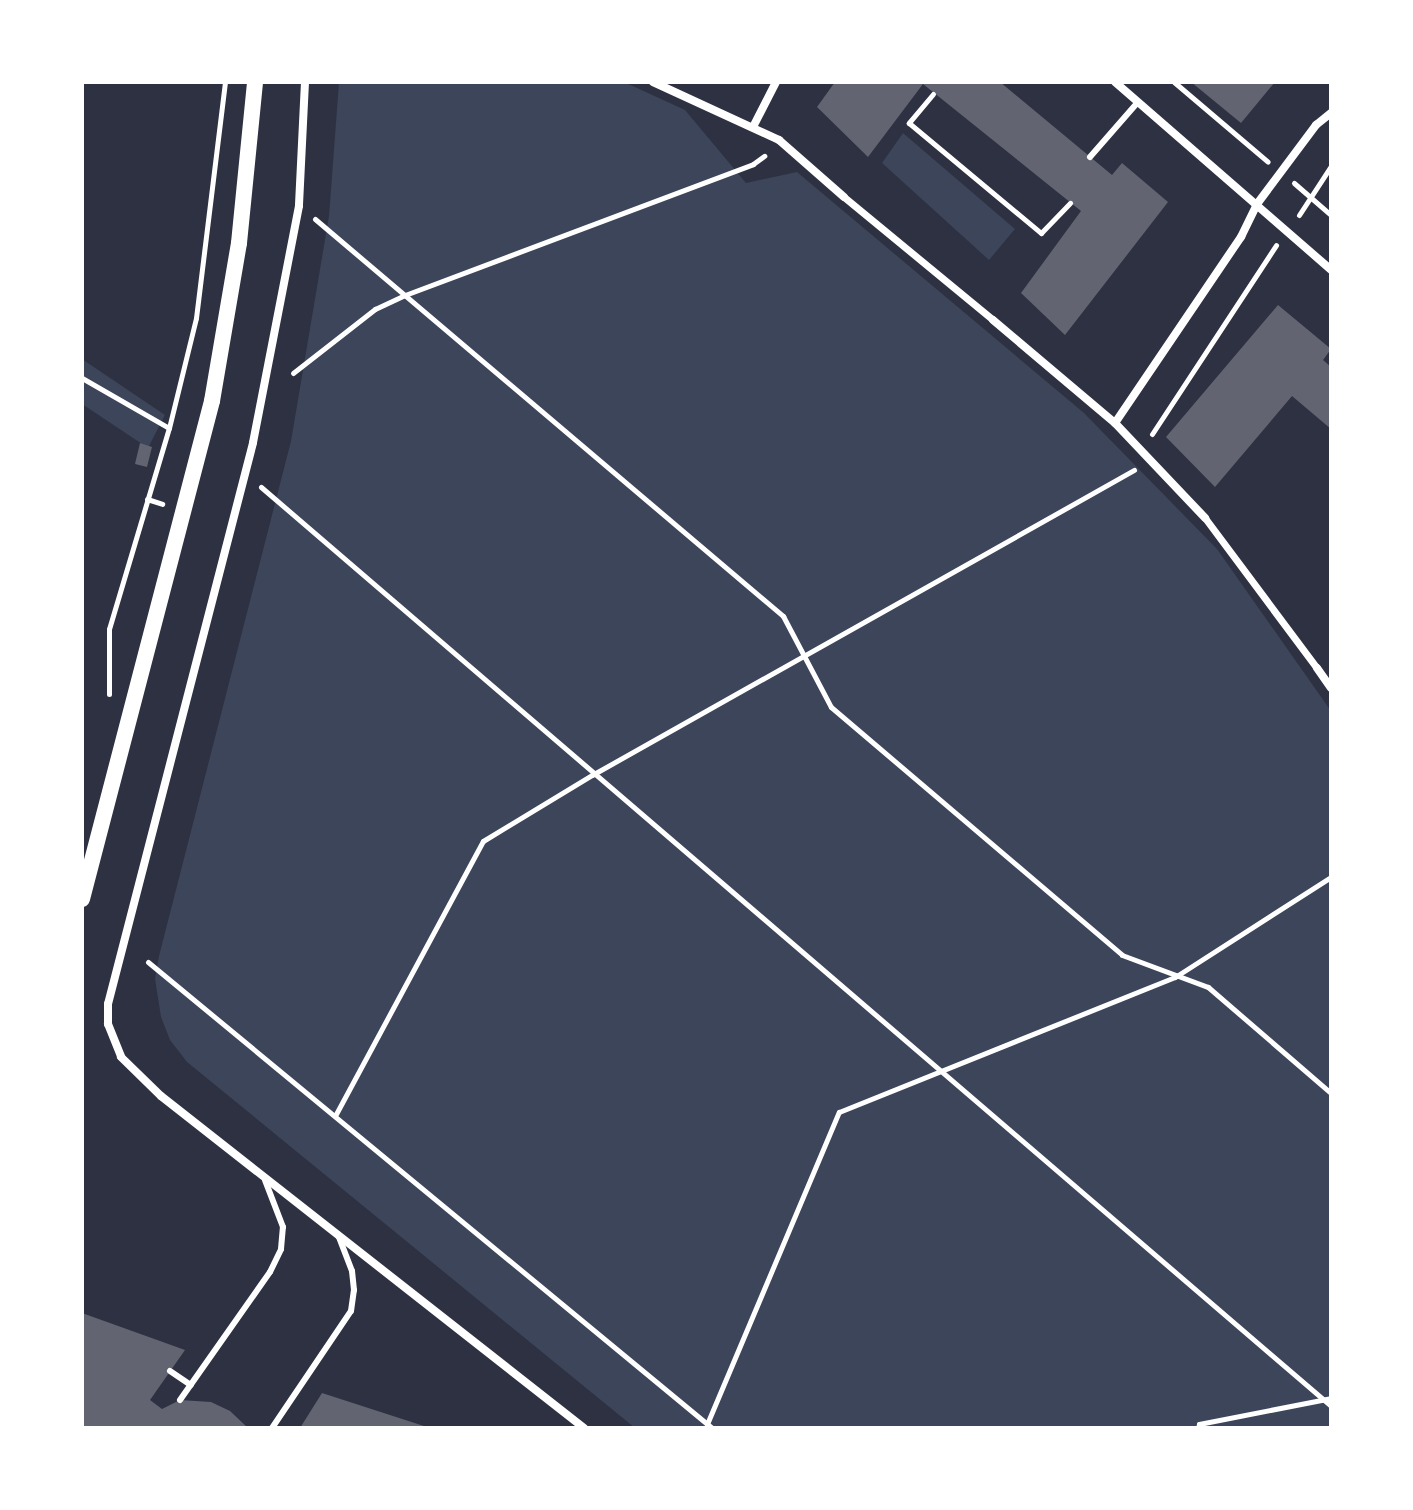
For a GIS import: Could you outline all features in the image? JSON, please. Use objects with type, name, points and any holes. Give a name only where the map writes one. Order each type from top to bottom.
[{"type":"main road","points":[[82,899],[212,401],[239,243],[255,82]]},
{"type":"street","points":[[305,82],[299,206],[245,479],[108,1004],[108,1024],[121,1057],[161,1096],[584,1428]]},
{"type":"street","points":[[653,82],[779,140],[1115,423],[1205,518],[1331,688]]},
{"type":"street","points":[[753,127],[776,82]]},
{"type":"street","points":[[1115,82],[1331,270]]},
{"type":"street","points":[[1115,423],[1241,237],[1257,204],[1316,125],[1331,113]]},
{"type":"lane","points":[[1090,157],[1138,102]]},
{"type":"lane","points":[[180,1400],[270,1272],[281,1249],[283,1227],[264,1177]]},
{"type":"lane","points":[[272,1428],[351,1311],[352,1271],[338,1235]]},
{"type":"lane","points":[[170,1371],[191,1385]]},
{"type":"path","points":[[109,696],[109,629],[169,428],[196,318],[225,82]]},
{"type":"path","points":[[1174,82],[1331,215]]},
{"type":"path","points":[[933,94],[909,123],[1041,233],[1070,203]]},
{"type":"path","points":[[293,373],[375,309],[753,164],[779,140]]},
{"type":"path","points":[[1142,450],[1265,257],[1289,232],[1331,166]]},
{"type":"path","points":[[299,206],[783,616],[831,707],[1122,955],[1208,987],[1331,1093]]},
{"type":"path","points":[[82,378],[169,428]]},
{"type":"path","points":[[336,1114],[483,841],[592,775],[1151,460]]},
{"type":"path","points":[[269,491],[592,775],[1331,1406]]},
{"type":"path","points":[[148,962],[336,1114],[710,1426],[839,1112],[1175,977],[1331,877]]},
{"type":"path","points":[[1198,1428],[1199,1424],[1331,1398]]},
{"type":"shaded area","points":[[339,82],[624,82],[685,110],[746,183],[797,172],[1084,413],[1217,549],[1331,711],[1331,1428],[635,1428],[187,1062],[170,1040],[161,1017],[155,979],[159,956],[291,441],[329,216]]},
{"type":"shaded area","points":[[903,133],[1015,229],[989,260],[882,163]]},
{"type":"shaded area","points":[[82,359],[165,415],[148,448],[82,404]]},
{"type":"building","points":[[835,82],[1000,82],[1112,175],[1122,163],[1168,202],[1065,335],[1021,293],[1081,211],[923,84],[868,157],[817,107]]},
{"type":"building","points":[[1191,82],[1275,82],[1241,123]]},
{"type":"building","points":[[1278,305],[1331,349],[1323,360],[1331,367],[1331,429],[1292,396],[1215,487],[1166,437]]},
{"type":"building","points":[[140,443],[152,447],[147,467],[135,464]]},
{"type":"building","points":[[82,1313],[185,1350],[150,1400],[162,1409],[180,1400],[211,1402],[230,1411],[248,1428],[82,1428]]},
{"type":"building","points":[[322,1393],[427,1427],[427,1428],[300,1428]]}]
